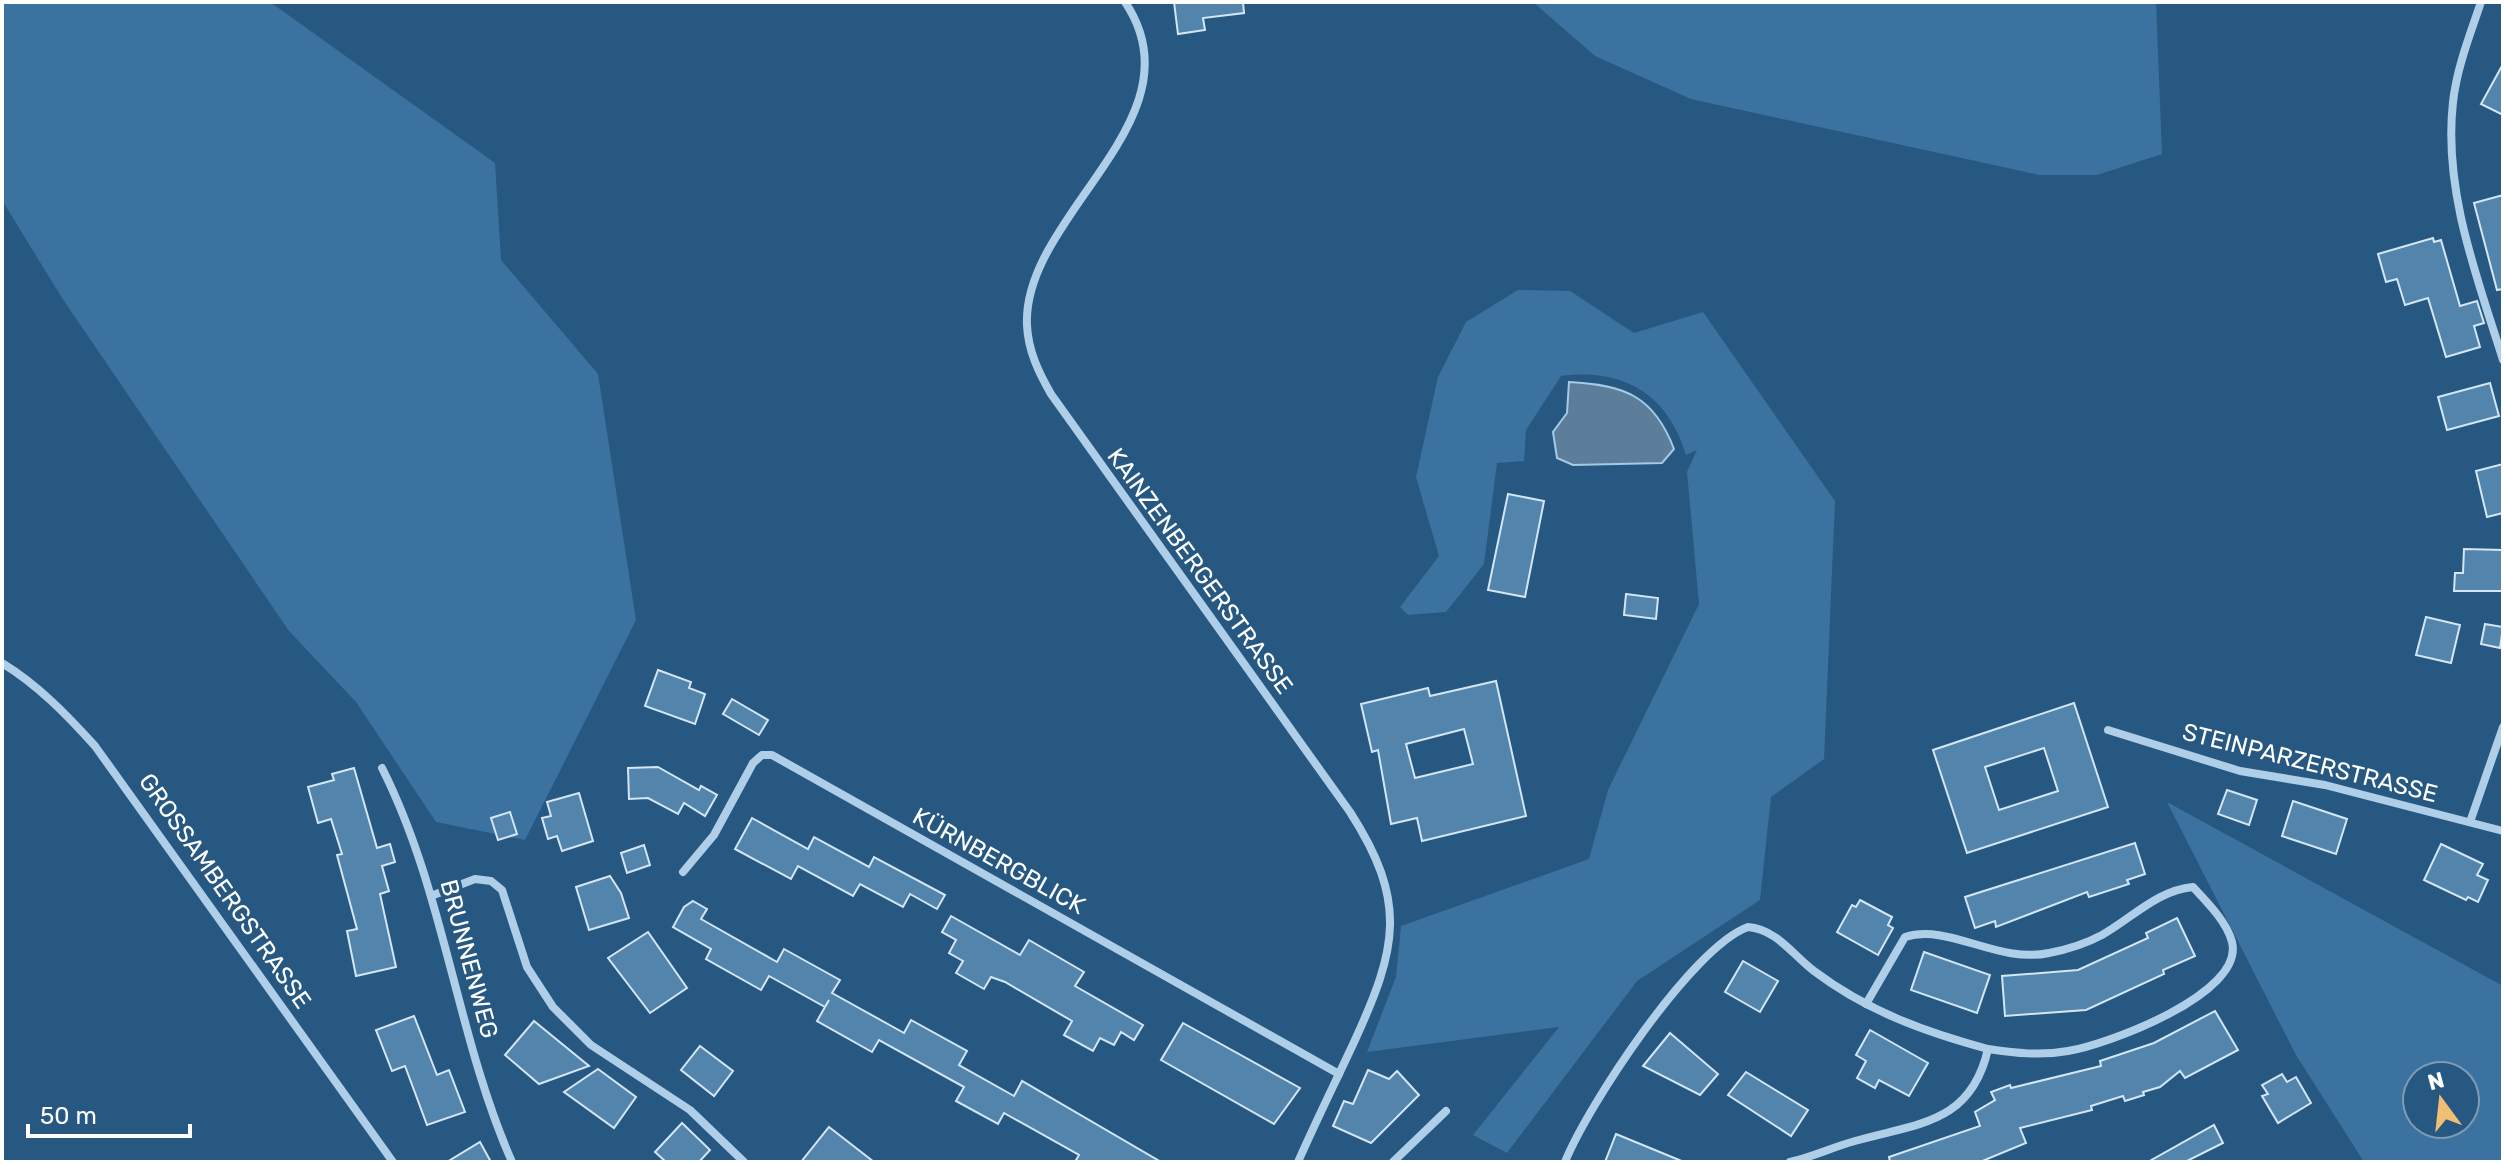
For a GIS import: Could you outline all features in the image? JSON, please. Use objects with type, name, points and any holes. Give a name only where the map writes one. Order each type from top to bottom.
[{"type":"street","name":"KAINZENBERGERSTRASSE","points":[[1125,2],[1137,24],[1142,45],[1143,80],[1139,100],[1119,142],[1041,265],[1028,304],[1030,345],[1038,371],[1058,405],[1350,812],[1379,861],[1390,922],[1379,989],[1298,1162]]},
{"type":"street","points":[[2481,2],[2457,79],[2453,105],[2453,173],[2461,218],[2503,360]]},
{"type":"street","name":"GROSSAMBERGSTRASSE","points":[[2,663],[23,676],[69,716],[103,756],[393,1162]]},
{"type":"street","points":[[2470,822],[2503,727]]},
{"type":"street","name":"STEINPARZERSTRASSE","points":[[2108,730],[2240,771],[2325,785],[2503,831]]},
{"type":"street","name":"KÜRNBERGBLICK","points":[[683,872],[714,835],[753,763],[762,755],[772,755],[1339,1074]]},
{"type":"street","name":"BRUNNENWEG","points":[[382,768],[409,824],[478,1065],[512,1162]]},
{"type":"street","points":[[431,896],[475,879],[491,881],[502,890],[527,967],[553,1007],[591,1045],[690,1110],[744,1162]]},
{"type":"street","points":[[1565,1162],[1653,1017],[1720,942],[1734,933],[1758,928],[1775,937],[1813,970],[1866,1004],[1924,1032],[1988,1049],[2028,1055],[2071,1050],[2151,1025],[2217,979],[2231,961],[2232,943],[2211,906],[2193,887],[2172,889],[2099,937],[2047,954],[1996,953],[1925,931],[1905,937],[1866,1004]]},
{"type":"street","points":[[1790,1162],[1944,1115],[1974,1089],[1988,1049]]},
{"type":"street","points":[[1393,1162],[1446,1111]]},
{"type":"shaded area","points":[[2,2],[270,2],[495,163],[501,260],[598,374],[636,620],[525,840],[436,822],[356,702],[289,631],[62,298],[2,200]]},
{"type":"shaded area","points":[[1533,2],[2156,2],[2162,154],[2097,175],[2040,175],[1691,99],[1595,56]]},
{"type":"shaded area","points":[[1518,290],[1570,291],[1634,333],[1703,312],[1835,501],[1824,759],[1771,797],[1760,900],[1637,981],[1507,1153],[1473,1135],[1559,1027],[1367,1052],[1396,977],[1401,926],[1589,859],[1608,790],[1699,604],[1687,472],[1697,450],[1686,455],[1668,416],[1640,390],[1604,376],[1583,375],[1561,376],[1526,430],[1524,461],[1497,463],[1484,564],[1446,612],[1408,615],[1400,607],[1439,556],[1416,477],[1438,377],[1466,322]]},
{"type":"shaded area","points":[[1569,382],[1606,386],[1635,397],[1657,417],[1674,449],[1662,463],[1573,465],[1557,458],[1553,432],[1567,413]]},
{"type":"shaded area","points":[[2167,802],[2503,986],[2503,1162],[2364,1162],[2296,1055]]},
{"type":"building","points":[[1174,2],[1243,2],[1244,13],[1203,18],[1205,30],[1178,34]]},
{"type":"building","points":[[2503,64],[2503,115],[2481,104]]},
{"type":"building","points":[[2503,195],[2503,289],[2497,290],[2474,203]]},
{"type":"building","points":[[2433,238],[2434,242],[2441,240],[2460,306],[2477,301],[2484,323],[2474,326],[2480,347],[2446,357],[2428,298],[2405,305],[2397,279],[2386,282],[2378,254]]},
{"type":"building","points":[[2490,383],[2499,416],[2447,430],[2438,397]]},
{"type":"building","points":[[2503,464],[2503,513],[2487,517],[2476,471]]},
{"type":"building","points":[[1508,494],[1544,501],[1525,597],[1488,590]]},
{"type":"building","points":[[2464,549],[2503,550],[2503,591],[2454,591],[2455,573],[2463,573]]},
{"type":"building","points":[[1626,594],[1658,598],[1656,619],[1624,615]]},
{"type":"building","points":[[2426,617],[2460,625],[2451,663],[2416,655]]},
{"type":"building","points":[[2485,624],[2503,627],[2500,648],[2481,644]]},
{"type":"building","points":[[658,670],[691,682],[689,688],[705,694],[695,724],[645,706]]},
{"type":"building","points":[[1496,681],[1526,816],[1422,841],[1417,818],[1391,824],[1378,750],[1372,752],[1361,704],[1428,688],[1430,696]],"holes":[[[1464,729],[1473,764],[1415,778],[1406,744]]]},
{"type":"building","points":[[732,699],[768,720],[759,735],[723,714]]},
{"type":"building","points":[[2074,703],[2108,807],[1967,853],[1933,750]],"holes":[[[2044,748],[2058,791],[1999,810],[1985,767]]]},
{"type":"building","points":[[658,767],[699,790],[701,786],[717,795],[705,816],[684,803],[678,814],[648,798],[629,799],[628,768]]},
{"type":"building","points":[[354,768],[377,848],[390,844],[395,862],[382,866],[389,891],[380,894],[396,967],[356,976],[347,931],[357,929],[337,855],[342,854],[331,819],[318,823],[308,787],[334,780],[332,774]]},
{"type":"building","points":[[2227,790],[2257,800],[2249,825],[2218,814]]},
{"type":"building","points":[[579,793],[593,841],[562,851],[557,836],[548,839],[542,818],[551,816],[547,802]]},
{"type":"building","points":[[2293,801],[2347,819],[2336,854],[2282,836]]},
{"type":"building","points":[[510,812],[517,834],[498,840],[491,818]]},
{"type":"building","points":[[752,818],[808,849],[814,837],[869,867],[874,857],[945,895],[937,909],[910,894],[903,907],[860,884],[853,896],[798,866],[791,879],[735,849]]},
{"type":"building","points":[[2135,843],[2145,874],[2127,880],[2129,884],[2089,897],[2087,892],[1996,927],[1995,921],[1975,928],[1965,897]]},
{"type":"building","points":[[2441,844],[2483,864],[2477,875],[2488,880],[2478,902],[2468,897],[2466,900],[2424,880]]},
{"type":"building","points":[[644,845],[650,865],[627,873],[621,853]]},
{"type":"building","points":[[610,876],[621,893],[629,918],[589,930],[576,887]]},
{"type":"building","points":[[1860,900],[1892,917],[1888,925],[1893,928],[1878,955],[1837,932],[1852,905],[1856,907]]},
{"type":"building","points":[[693,901],[707,909],[701,919],[777,962],[784,949],[840,980],[832,993],[904,1033],[911,1020],[967,1051],[959,1065],[1014,1096],[1022,1081],[1161,1162],[1075,1162],[1079,1155],[1004,1113],[998,1124],[956,1101],[964,1087],[879,1040],[872,1052],[817,1021],[825,1007],[769,976],[761,990],[706,959],[711,949],[673,927],[684,907]]},
{"type":"building","points":[[951,916],[1020,955],[1029,940],[1084,972],[1075,986],[1143,1025],[1134,1040],[1121,1032],[1114,1045],[1100,1038],[1093,1051],[1064,1035],[1072,1021],[1005,982],[991,977],[984,989],[956,973],[963,961],[949,953],[956,940],[942,932]]},
{"type":"building","points":[[2177,918],[2195,956],[2163,970],[2164,974],[2086,1010],[2005,1016],[2002,976],[2078,970],[2148,938],[2146,933]]},
{"type":"building","points":[[648,932],[687,988],[650,1013],[608,958]]},
{"type":"building","points":[[1924,952],[1990,975],[1977,1013],[1911,990]]},
{"type":"building","points":[[1743,961],[1778,981],[1760,1012],[1725,992]]},
{"type":"building","points":[[2215,1011],[2238,1050],[2185,1078],[2180,1071],[2160,1087],[2143,1092],[2144,1095],[2125,1101],[2123,1096],[2091,1106],[2092,1110],[2020,1128],[2026,1143],[1980,1162],[1890,1162],[1889,1157],[1980,1126],[1975,1112],[1995,1100],[1991,1092],[2010,1085],[2011,1088],[2101,1066],[2100,1061],[2154,1043]]},
{"type":"building","points":[[414,1016],[437,1075],[449,1070],[465,1112],[427,1125],[405,1066],[392,1071],[376,1030]]},
{"type":"building","points":[[534,1021],[589,1066],[539,1084],[505,1055]]},
{"type":"building","points":[[1183,1023],[1300,1088],[1274,1124],[1161,1060]]},
{"type":"building","points":[[1870,1030],[1928,1063],[1909,1096],[1879,1080],[1875,1088],[1857,1078],[1866,1061],[1856,1055]]},
{"type":"building","points":[[1670,1033],[1718,1074],[1700,1095],[1643,1066]]},
{"type":"building","points":[[700,1046],[733,1071],[714,1096],[681,1070]]},
{"type":"building","points":[[598,1069],[636,1097],[614,1128],[564,1092]]},
{"type":"building","points":[[1368,1070],[1389,1079],[1397,1071],[1419,1095],[1371,1143],[1333,1126],[1344,1101],[1353,1104]]},
{"type":"building","points":[[1746,1072],[1808,1110],[1791,1136],[1728,1095]]},
{"type":"building","points":[[2282,1074],[2287,1082],[2296,1077],[2311,1103],[2278,1123],[2262,1096],[2268,1094],[2262,1085]]},
{"type":"building","points":[[682,1123],[710,1150],[699,1162],[666,1162],[655,1152]]},
{"type":"building","points":[[2214,1125],[2223,1143],[2185,1162],[2148,1162]]},
{"type":"building","points":[[829,1127],[874,1162],[801,1162]]},
{"type":"building","points":[[1616,1134],[1684,1162],[1605,1162]]},
{"type":"building","points":[[480,1142],[491,1162],[447,1162]]}]
